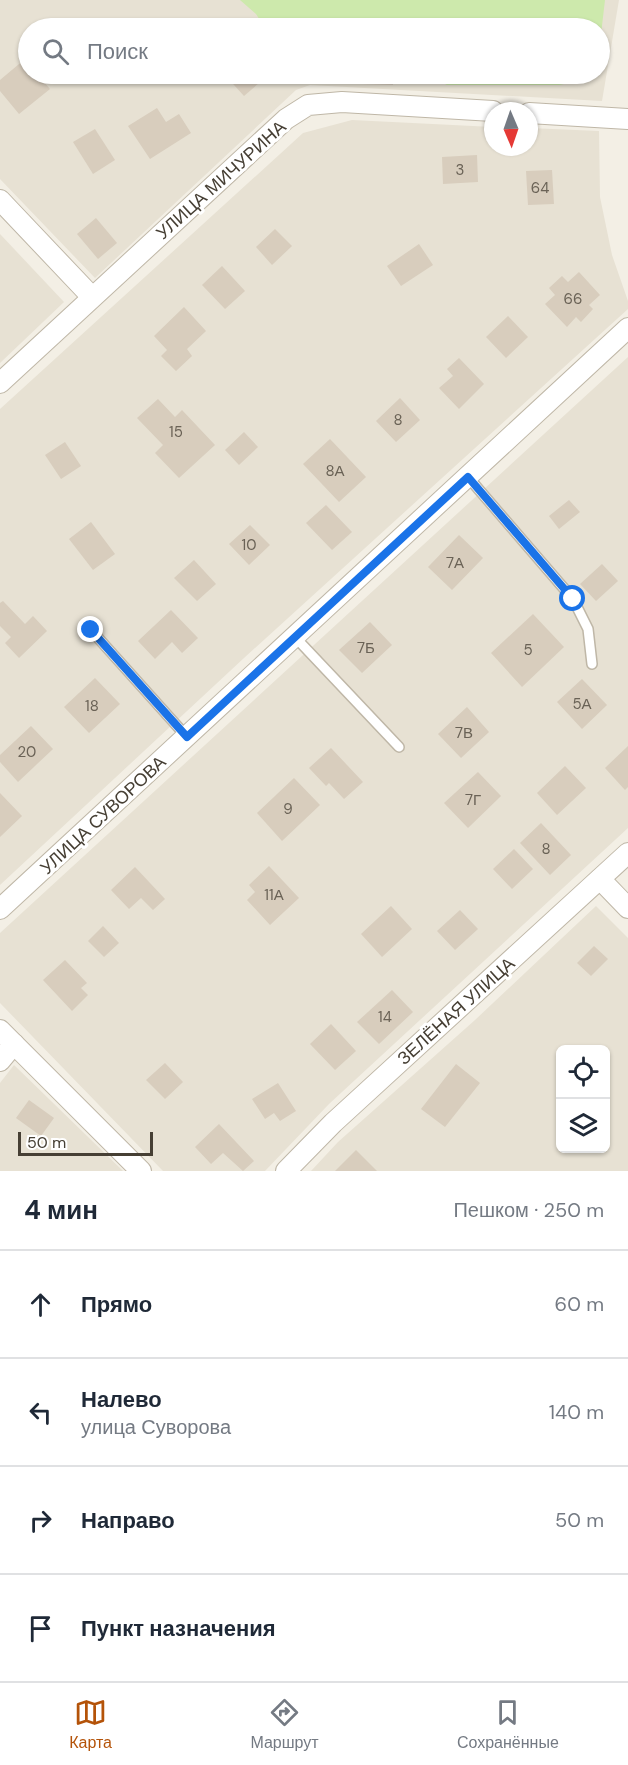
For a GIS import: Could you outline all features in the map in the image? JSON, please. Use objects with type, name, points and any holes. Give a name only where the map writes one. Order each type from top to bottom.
[{"type":"street","name":"УЛИЦА МИЧУРИНА","points":[[0,383],[286,119],[308,105],[342,102],[484,110]]},
{"type":"street","points":[[538,114],[628,120]]},
{"type":"street","points":[[0,200],[92,297]]},
{"type":"street","name":"УЛИЦА СУВОРОВА","points":[[0,909],[628,328]]},
{"type":"street","name":"ЗЕЛЁНАЯ УЛИЦА","points":[[286,1171],[333,1123],[628,853]]},
{"type":"street","points":[[600,879],[628,908]]},
{"type":"street","points":[[0,1030],[141,1171]]},
{"type":"street","points":[[0,1061],[14,1044]]},
{"type":"lane","points":[[468,477],[573,599],[588,629],[592,664]]},
{"type":"lane","points":[[91,630],[187,737]]},
{"type":"lane","points":[[295,637],[399,747]]},
{"type":"shaded area","points":[[0,0],[619,0],[610,53],[610,18],[18,18],[18,84],[605,84],[602,101],[310,85],[296,90],[95,278],[0,179]]},
{"type":"shaded area","points":[[352,120],[484,127],[484,156],[538,156],[538,128],[599,131],[600,197],[612,255],[628,301],[628,309],[244,658],[0,885],[0,409],[303,133]]},
{"type":"shaded area","points":[[0,234],[64,302],[0,363]]},
{"type":"shaded area","points":[[628,357],[628,828],[329,1104],[265,1171],[163,1171],[0,1003],[0,933]]},
{"type":"shaded area","points":[[596,906],[628,938],[628,1171],[311,1171],[338,1142],[475,1020]]},
{"type":"shaded area","points":[[14,1065],[123,1171],[0,1171],[0,1083]]},
{"type":"green space","points":[[240,0],[605,0],[603,18],[259,18]]},
{"type":"green space","points":[[445,84],[564,84],[559,85]]},
{"type":"building","points":[[18,65],[18,84],[46,84],[50,89],[19,114],[0,91],[0,80]]},
{"type":"building","points":[[233,84],[258,84],[244,96]]},
{"type":"building","points":[[157,108],[166,122],[179,114],[191,133],[150,159],[128,126]]},
{"type":"building","points":[[95,129],[115,160],[93,174],[73,142]]},
{"type":"building","points":[[477,155],[478,182],[443,184],[442,157]]},
{"type":"building","points":[[552,170],[554,204],[528,205],[526,171]]},
{"type":"building","points":[[96,218],[117,243],[98,259],[77,234]]},
{"type":"building","points":[[275,229],[292,246],[272,265],[256,247]]},
{"type":"building","points":[[419,244],[433,265],[401,286],[387,266]]},
{"type":"building","points":[[222,266],[245,291],[225,309],[202,285]]},
{"type":"building","points":[[579,272],[600,295],[589,305],[593,309],[581,322],[576,317],[567,327],[545,304],[555,295],[549,288],[562,276],[568,282]]},
{"type":"building","points":[[184,307],[206,331],[187,349],[192,356],[176,371],[161,356],[167,350],[154,336]]},
{"type":"building","points":[[508,316],[528,337],[506,358],[486,337]]},
{"type":"building","points":[[459,358],[484,384],[459,409],[439,388],[453,376],[447,369]]},
{"type":"building","points":[[400,398],[420,420],[396,442],[376,421]]},
{"type":"building","points":[[158,399],[175,417],[182,410],[215,445],[179,478],[155,453],[163,445],[137,418]]},
{"type":"building","points":[[244,432],[258,447],[239,465],[225,450]]},
{"type":"building","points":[[330,439],[366,477],[339,502],[303,464]]},
{"type":"building","points":[[65,442],[81,466],[61,479],[45,455]]},
{"type":"building","points":[[569,500],[580,512],[559,529],[549,516]]},
{"type":"building","points":[[326,505],[352,532],[332,550],[306,523]]},
{"type":"building","points":[[91,522],[115,554],[93,570],[69,539]]},
{"type":"building","points":[[250,525],[270,545],[249,565],[229,544]]},
{"type":"building","points":[[459,535],[483,558],[452,590],[428,567]]},
{"type":"building","points":[[194,560],[216,584],[197,601],[174,578]]},
{"type":"building","points":[[602,564],[618,581],[596,601],[580,584]]},
{"type":"building","points":[[3,601],[25,624],[33,616],[47,631],[19,658],[5,643],[11,637],[0,626],[0,603]]},
{"type":"building","points":[[171,610],[198,638],[182,653],[172,642],[155,659],[138,641]]},
{"type":"building","points":[[533,614],[564,647],[522,687],[491,653]]},
{"type":"building","points":[[370,622],[392,645],[362,673],[339,650]]},
{"type":"building","points":[[95,678],[120,704],[89,733],[64,707]]},
{"type":"building","points":[[582,679],[607,705],[582,729],[557,702]]},
{"type":"building","points":[[467,707],[489,732],[461,758],[438,734]]},
{"type":"building","points":[[31,726],[53,749],[18,782],[0,762],[0,755]]},
{"type":"building","points":[[628,746],[628,787],[625,790],[605,768]]},
{"type":"building","points":[[331,748],[363,782],[344,799],[329,783],[326,786],[309,768]]},
{"type":"building","points":[[565,766],[586,788],[557,815],[537,793]]},
{"type":"building","points":[[478,772],[501,796],[468,828],[444,803]]},
{"type":"building","points":[[294,778],[320,805],[282,841],[257,813]]},
{"type":"building","points":[[0,793],[22,816],[0,837]]},
{"type":"building","points":[[541,823],[571,855],[550,875],[520,843]]},
{"type":"building","points":[[514,849],[533,869],[512,889],[493,869]]},
{"type":"building","points":[[269,866],[299,898],[270,925],[247,900],[255,892],[249,885]]},
{"type":"building","points":[[135,867],[165,899],[153,910],[141,898],[129,909],[111,890]]},
{"type":"building","points":[[391,906],[412,929],[382,957],[361,934]]},
{"type":"building","points":[[460,910],[478,929],[455,950],[437,931]]},
{"type":"building","points":[[103,926],[119,943],[104,957],[88,941]]},
{"type":"building","points":[[594,946],[608,959],[591,976],[577,963]]},
{"type":"building","points":[[65,960],[87,983],[81,988],[88,995],[72,1011],[43,980]]},
{"type":"building","points":[[392,990],[413,1012],[379,1044],[357,1022]]},
{"type":"building","points":[[331,1024],[356,1051],[335,1070],[310,1044]]},
{"type":"building","points":[[165,1063],[183,1082],[165,1099],[146,1080]]},
{"type":"building","points":[[456,1064],[480,1083],[445,1127],[421,1109]]},
{"type":"building","points":[[278,1083],[296,1111],[280,1121],[274,1113],[265,1119],[252,1099]]},
{"type":"building","points":[[29,1100],[54,1118],[41,1136],[16,1118]]},
{"type":"building","points":[[219,1124],[254,1161],[243,1171],[223,1153],[211,1164],[195,1147]]},
{"type":"building","points":[[356,1150],[377,1171],[335,1171]]},
{"type":"route","points":[[91,630],[187,737],[468,477],[573,599]]}]
